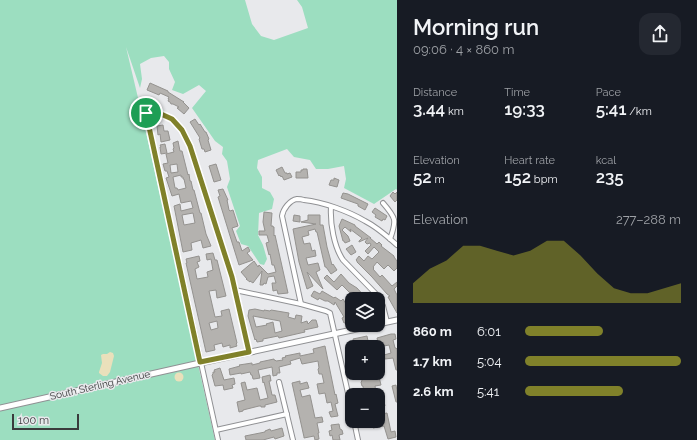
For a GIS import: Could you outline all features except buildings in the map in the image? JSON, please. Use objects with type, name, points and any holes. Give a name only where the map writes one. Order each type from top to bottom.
[{"type":"street","points":[[218,440],[146,113],[150,109],[172,119],[182,130],[190,146],[235,290],[249,352]]},
{"type":"street","points":[[301,304],[282,217],[282,213],[285,208],[297,199],[308,200],[351,214],[365,221],[397,245]]},
{"type":"street","points":[[383,203],[394,215],[397,224],[396,229],[390,239]]},
{"type":"street","points":[[331,207],[330,217],[339,254],[377,295],[383,306],[388,322]]},
{"type":"street","points":[[235,290],[326,310],[330,313],[347,388]]},
{"type":"street","points":[[385,323],[397,320]]},
{"type":"street","name":"South Sterling Avenue","points":[[0,408],[200,362],[345,331]]},
{"type":"street","points":[[279,382],[293,440]]},
{"type":"street","points":[[216,430],[287,414]]},
{"type":"street","points":[[355,428],[358,440]]},
{"type":"green space","points":[[0,0],[245,0],[252,24],[261,36],[274,40],[308,28],[302,7],[297,0],[397,0],[397,190],[396,189],[374,204],[344,188],[346,179],[344,166],[328,169],[316,169],[310,160],[294,157],[287,149],[258,160],[257,168],[262,177],[262,188],[270,192],[274,199],[272,209],[259,213],[258,235],[267,259],[264,265],[260,264],[248,246],[241,244],[236,231],[240,226],[227,187],[230,179],[227,161],[222,154],[223,147],[215,141],[192,108],[206,91],[199,85],[183,94],[172,90],[175,82],[169,69],[169,62],[164,56],[151,58],[140,64],[142,79],[140,88],[126,47],[215,440],[0,440]]},
{"type":"sand","points":[[110,352],[113,353],[114,356],[110,372],[107,376],[103,376],[99,373],[102,363],[101,355]]},
{"type":"sand","points":[[179,372],[184,377],[179,382],[174,377]]},
{"type":"route","points":[[150,109],[172,119],[182,130],[190,146],[232,277],[249,352],[200,362],[146,113],[150,109]]}]
